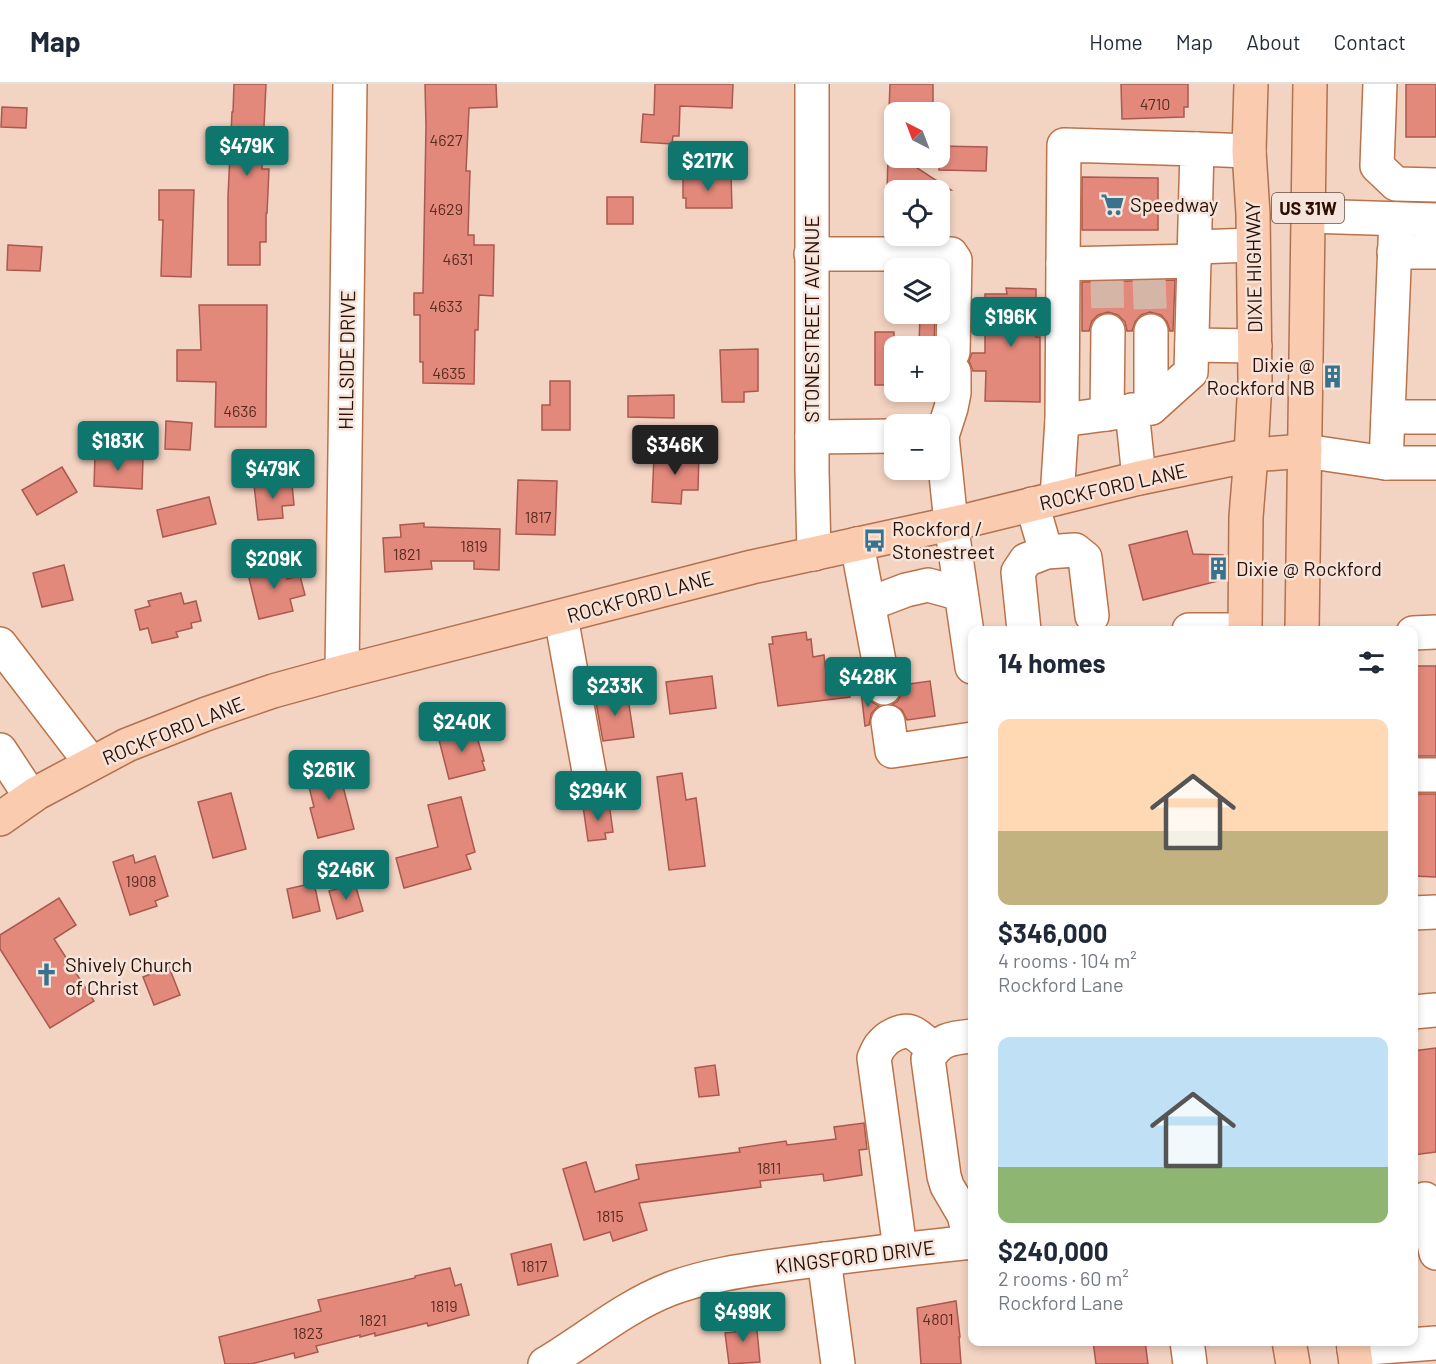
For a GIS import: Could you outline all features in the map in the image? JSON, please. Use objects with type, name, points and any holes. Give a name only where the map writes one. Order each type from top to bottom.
[{"type":"main road","name":"DIXIE HIGHWAY","points":[[1245,626],[1246,517],[1255,380],[1249,151],[1251,84]]},
{"type":"main road","name":"US 31W","points":[[1302,626],[1310,84]]},
{"type":"main road","name":"ROCKFORD LANE","points":[[0,819],[91,763],[127,745],[206,714],[342,672],[753,567],[951,524],[1138,478],[1251,455],[1305,451]]},
{"type":"main road","points":[[1290,1346],[1293,1364]]},
{"type":"street","name":"HILLSIDE DRIVE","points":[[342,672],[350,84]]},
{"type":"street","name":"STONESTREET AVENUE","points":[[812,84],[814,554]]},
{"type":"street","points":[[1380,84],[1377,166],[1396,184],[1436,185]]},
{"type":"street","points":[[1046,552],[1045,501],[1062,420],[1064,145],[1249,151]]},
{"type":"street","points":[[1062,420],[1130,411],[1191,372],[1197,149]]},
{"type":"street","points":[[1308,216],[1436,220]]},
{"type":"street","points":[[1386,463],[1396,219]]},
{"type":"street","points":[[1063,264],[1107,269],[1149,269],[1195,254],[1253,245]]},
{"type":"street","points":[[1394,252],[1436,252]]},
{"type":"street","points":[[811,254],[951,254],[955,260],[954,393],[949,414]]},
{"type":"street","points":[[1108,331],[1130,411],[1138,478]]},
{"type":"street","points":[[1130,411],[1151,331]]},
{"type":"street","points":[[1192,345],[1255,346]]},
{"type":"street","points":[[1388,417],[1436,417]]},
{"type":"street","points":[[812,436],[884,436]]},
{"type":"street","points":[[1305,451],[1386,463],[1436,463]]},
{"type":"street","points":[[946,480],[968,640]]},
{"type":"street","points":[[857,544],[884,688]]},
{"type":"street","points":[[1024,626],[1018,572],[1026,560],[1046,552],[1075,550],[1085,558],[1092,616]]},
{"type":"street","points":[[869,604],[906,590],[928,585],[961,594]]},
{"type":"street","points":[[561,617],[592,788]]},
{"type":"street","points":[[1418,633],[1436,632]]},
{"type":"street","points":[[0,644],[91,763]]},
{"type":"street","points":[[888,723],[892,750],[968,740]]},
{"type":"street","points":[[0,750],[31,798]]},
{"type":"street","points":[[1418,775],[1436,775]]},
{"type":"street","points":[[1418,913],[1436,912]]},
{"type":"street","points":[[1418,1012],[1436,1010]]},
{"type":"street","points":[[900,1249],[874,1058],[879,1046],[899,1032],[909,1031],[934,1050]]},
{"type":"street","points":[[968,1036],[952,1038],[940,1044],[928,1059],[944,1176],[962,1193],[959,1204],[968,1231]]},
{"type":"street","points":[[1425,1199],[1436,1253]]},
{"type":"street","name":"KINGSFORD DRIVE","points":[[545,1364],[640,1303],[699,1279],[824,1259],[968,1243]]},
{"type":"street","points":[[824,1259],[838,1364]]},
{"type":"street","points":[[1418,1345],[1436,1343]]},
{"type":"street","points":[[1188,1346],[1190,1364]]},
{"type":"street","points":[[1354,1351],[1405,1346]]},
{"type":"building","points":[[234,84],[266,84],[262,169],[269,169],[266,242],[260,242],[260,265],[228,265],[228,196]]},
{"type":"building","points":[[425,84],[496,84],[497,107],[469,108],[466,171],[470,171],[468,235],[474,235],[474,245],[494,245],[493,296],[479,295],[478,330],[475,330],[474,384],[423,383],[423,362],[420,362],[420,315],[414,315],[414,293],[423,293]]},
{"type":"building","points":[[655,84],[733,84],[732,108],[680,106],[679,136],[673,136],[672,144],[641,142],[643,114],[654,115]]},
{"type":"building","points":[[890,84],[933,84],[933,102],[889,102]]},
{"type":"building","points":[[1121,84],[1188,84],[1188,107],[1184,107],[1184,117],[1122,119]]},
{"type":"building","points":[[1406,84],[1436,84],[1436,137],[1406,137]]},
{"type":"building","points":[[2,107],[27,108],[26,128],[1,127]]},
{"type":"building","points":[[950,146],[987,147],[986,171],[939,170],[939,168],[950,168]]},
{"type":"building","points":[[888,168],[917,168],[936,180],[887,180]]},
{"type":"building","points":[[731,175],[732,208],[686,208],[686,198],[683,198],[683,176]]},
{"type":"building","points":[[1082,177],[1158,178],[1158,230],[1082,230]]},
{"type":"building","points":[[159,190],[194,190],[191,277],[161,276],[163,220],[159,220]]},
{"type":"building","points":[[607,197],[633,197],[633,224],[607,224]]},
{"type":"building","points":[[8,245],[42,247],[40,271],[7,270]]},
{"type":"building","points":[[1175,280],[1173,331],[1170,331],[1161,315],[1150,312],[1141,315],[1132,331],[1127,331],[1125,322],[1118,315],[1108,312],[1098,315],[1092,321],[1089,331],[1082,331],[1082,282]]},
{"type":"building","points":[[1006,288],[1036,289],[1036,337],[1040,337],[1040,402],[985,401],[986,371],[973,371],[969,361],[972,353],[985,353],[985,294],[1007,294]]},
{"type":"building","points":[[199,305],[267,305],[266,427],[215,427],[216,382],[177,381],[177,350],[201,350]]},
{"type":"building","points":[[920,324],[935,324],[934,336],[919,336]]},
{"type":"building","points":[[875,332],[894,332],[894,336],[884,336],[884,385],[875,385]]},
{"type":"building","points":[[758,349],[758,391],[744,392],[744,402],[722,402],[720,350]]},
{"type":"building","points":[[550,381],[570,381],[570,430],[542,430],[542,405],[550,405]]},
{"type":"building","points":[[674,395],[674,418],[628,417],[628,396]]},
{"type":"building","points":[[166,421],[192,423],[190,450],[165,449]]},
{"type":"building","points":[[663,452],[699,453],[698,490],[682,490],[681,504],[652,502],[654,456],[663,456]]},
{"type":"building","points":[[95,455],[143,458],[142,489],[94,486]]},
{"type":"building","points":[[62,467],[77,492],[37,515],[22,490]]},
{"type":"building","points":[[518,480],[557,481],[555,535],[516,534]]},
{"type":"building","points":[[280,483],[280,486],[292,484],[294,505],[282,506],[283,518],[258,520],[254,485]]},
{"type":"building","points":[[209,497],[216,524],[163,537],[157,510]]},
{"type":"building","points":[[424,523],[424,527],[500,529],[499,570],[474,569],[474,561],[431,561],[432,569],[385,572],[383,538],[401,537],[400,525]]},
{"type":"building","points":[[1187,531],[1193,554],[1223,555],[1222,580],[1143,600],[1129,545]]},
{"type":"building","points":[[284,562],[287,579],[300,576],[305,595],[290,599],[293,611],[259,619],[247,570]]},
{"type":"building","points":[[64,565],[73,600],[42,607],[33,573]]},
{"type":"building","points":[[181,593],[184,604],[196,601],[201,621],[191,623],[192,628],[176,632],[178,637],[152,643],[148,628],[140,630],[135,610],[150,606],[148,601]]},
{"type":"building","points":[[806,632],[807,640],[811,639],[813,657],[824,655],[826,674],[847,672],[850,697],[778,706],[769,644],[773,644],[772,637]]},
{"type":"building","points":[[1418,666],[1436,666],[1436,756],[1418,756]]},
{"type":"building","points":[[712,676],[716,708],[670,714],[666,682]]},
{"type":"building","points":[[930,681],[935,716],[907,720],[902,710],[892,704],[897,702],[901,695],[902,685]]},
{"type":"building","points":[[865,690],[870,701],[879,706],[871,714],[869,725],[865,726],[861,691]]},
{"type":"building","points":[[627,692],[634,737],[603,741],[595,697]]},
{"type":"building","points":[[463,729],[464,733],[475,730],[485,770],[449,779],[438,736]]},
{"type":"building","points":[[337,763],[354,829],[318,838],[310,808],[314,807],[305,771]]},
{"type":"building","points":[[682,773],[686,800],[696,798],[705,866],[669,870],[657,777]]},
{"type":"building","points":[[231,793],[246,849],[213,858],[198,802]]},
{"type":"building","points":[[1418,794],[1436,794],[1436,877],[1418,876]]},
{"type":"building","points":[[461,797],[475,852],[466,855],[471,869],[404,888],[396,858],[438,847],[428,805]]},
{"type":"building","points":[[609,803],[613,832],[605,833],[606,839],[588,841],[583,806]]},
{"type":"building","points":[[133,855],[135,863],[155,856],[168,896],[155,901],[157,906],[130,915],[113,862]]},
{"type":"building","points":[[314,883],[320,911],[293,918],[287,889]]},
{"type":"building","points":[[355,884],[363,911],[337,919],[329,891]]},
{"type":"building","name":"Shively Church of Christ","points":[[59,898],[76,925],[54,939],[94,1001],[50,1028],[0,949],[0,935]]},
{"type":"building","points":[[169,967],[180,995],[154,1005],[143,977]]},
{"type":"building","points":[[1436,1048],[1436,1152],[1418,1154],[1418,1050]]},
{"type":"building","points":[[715,1065],[719,1095],[699,1097],[695,1068]]},
{"type":"building","points":[[864,1123],[867,1149],[859,1150],[862,1175],[824,1181],[823,1174],[760,1181],[761,1187],[639,1203],[647,1230],[613,1241],[610,1232],[584,1240],[563,1169],[586,1162],[595,1192],[639,1179],[636,1165],[740,1152],[739,1148],[786,1141],[787,1145],[836,1139],[834,1127]]},
{"type":"building","points":[[551,1244],[558,1276],[518,1285],[511,1254]]},
{"type":"building","points":[[450,1268],[455,1286],[461,1284],[469,1315],[375,1336],[375,1333],[360,1337],[360,1335],[316,1346],[318,1352],[295,1358],[294,1353],[251,1364],[225,1364],[219,1337],[321,1311],[318,1300]]},
{"type":"building","points":[[956,1301],[961,1364],[921,1364],[917,1308]]},
{"type":"building","points":[[756,1320],[760,1362],[729,1364],[725,1333],[735,1332],[733,1322]]},
{"type":"building","points":[[1094,1346],[1146,1346],[1148,1364],[1096,1364]]},
{"type":"tunnel","points":[[1107,275],[1108,331]]},
{"type":"tunnel","points":[[1149,276],[1151,331]]},
{"type":"place","name":"Speedway","points":[[1112,204]]},
{"type":"place","name":"Dixie @ Rockford NB","points":[[1333,376]]},
{"type":"place","name":"Rockford / Stonestreet","points":[[874,540]]},
{"type":"place","name":"Dixie @ Rockford","points":[[1218,568]]},
{"type":"place","name":"Shively Church of Christ","points":[[47,975]]}]
